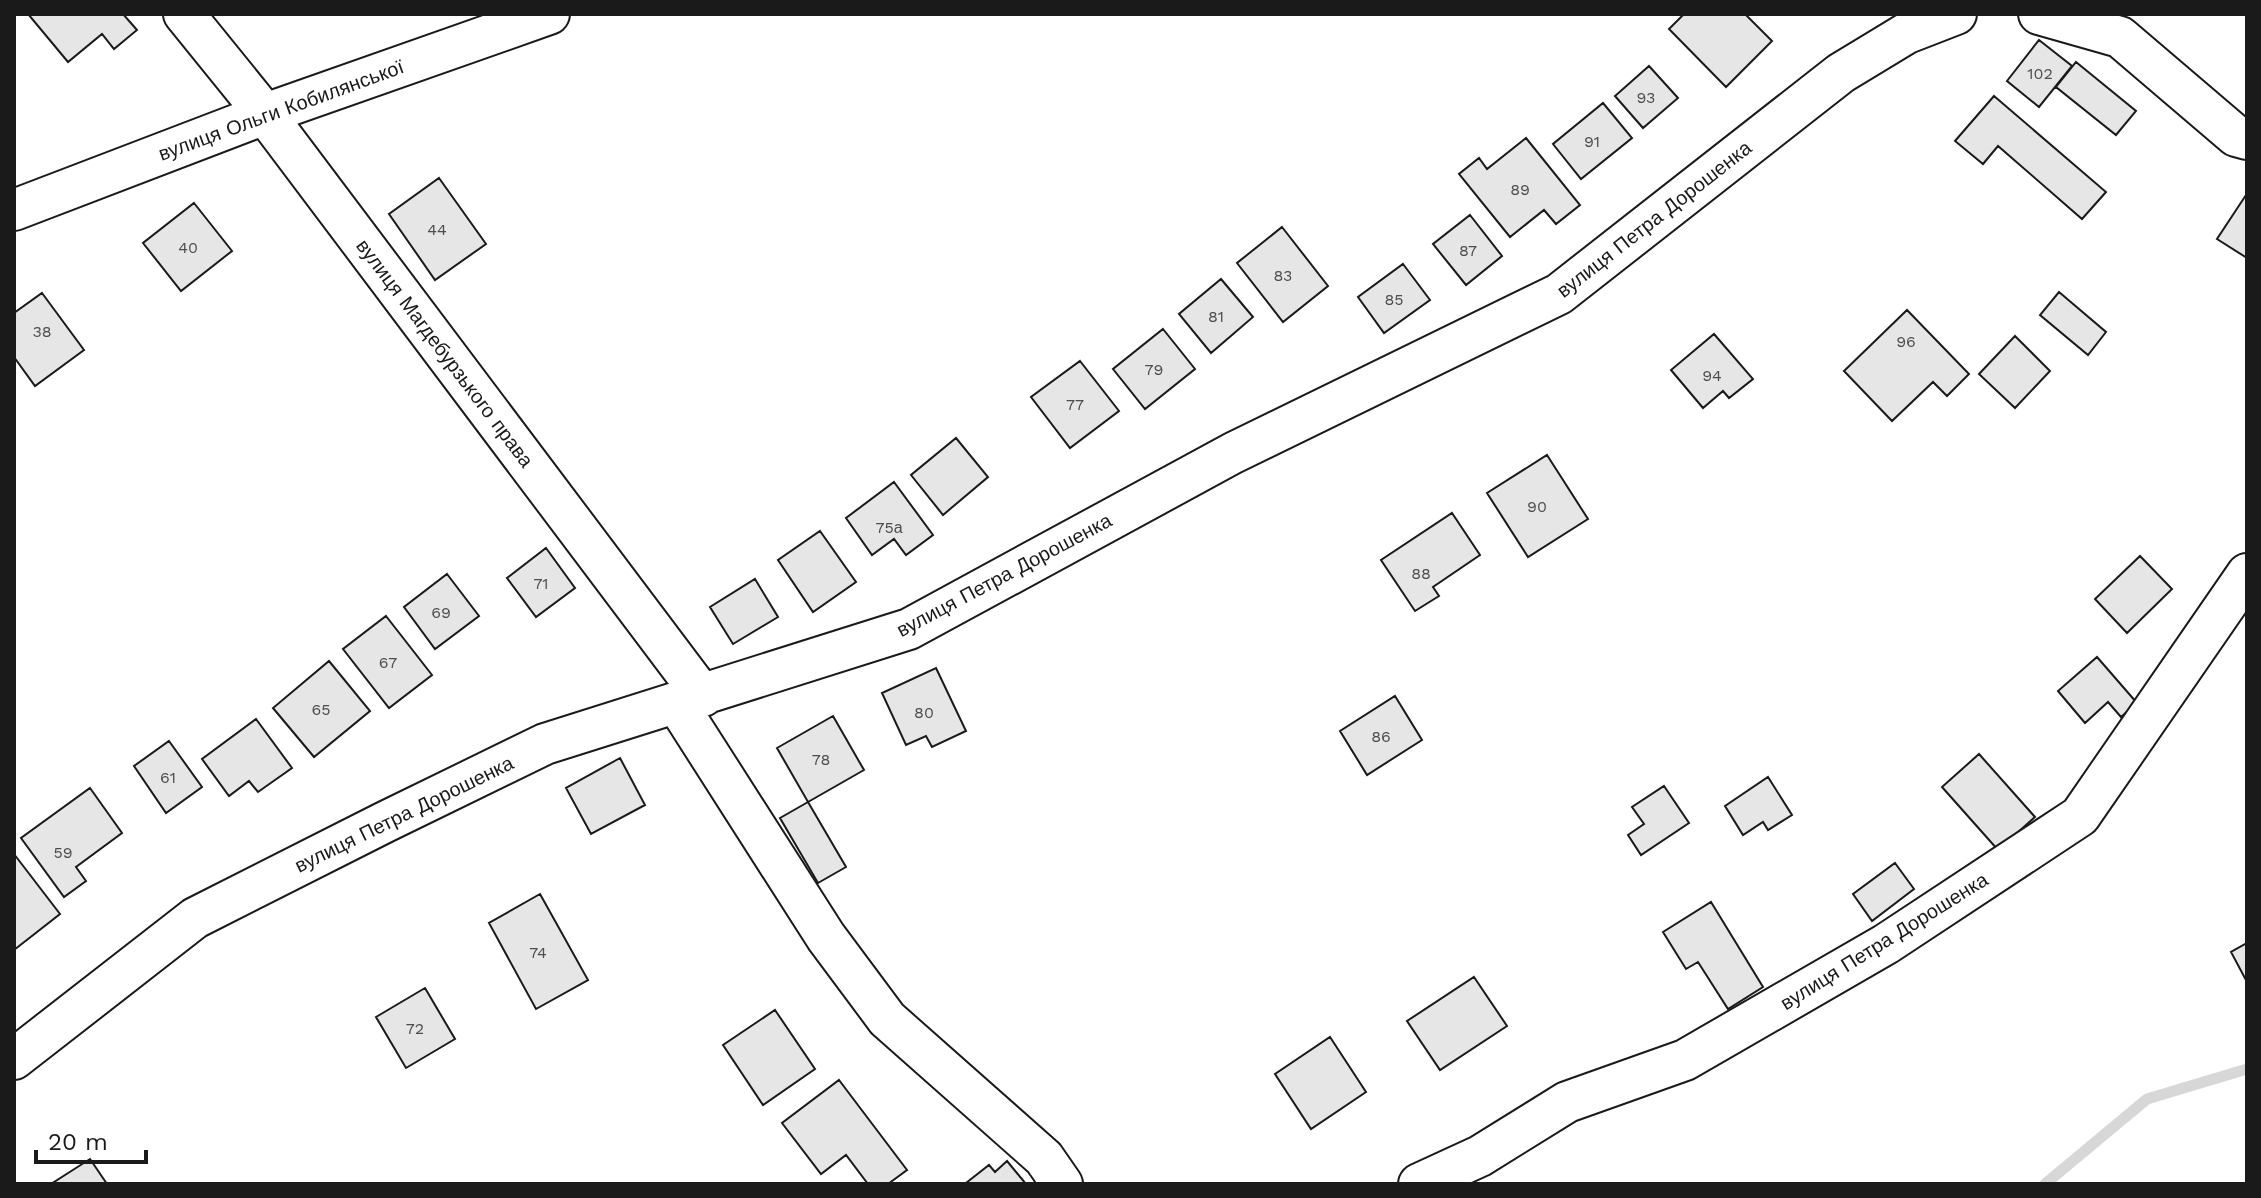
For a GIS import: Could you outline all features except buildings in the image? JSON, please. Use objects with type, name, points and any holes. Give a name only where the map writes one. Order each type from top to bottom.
[{"type":"street","name":"вулиця Магдебурзького права","points":[[184,14],[265,114],[690,700],[826,937],[887,1019],[1044,1158],[1062,1184]]},
{"type":"street","name":"вулиця Ольги Кобилянської","points":[[14,210],[265,114],[549,14]]},
{"type":"street","name":"вулиця Петра Дорошенка","points":[[14,1059],[195,918],[545,744],[909,629],[1233,453],[1559,294],[1841,73],[1907,33],[1956,14]]},
{"type":"street","points":[[2039,14],[2120,37],[2236,136],[2247,139]]},
{"type":"street","name":"вулиця Петра Дорошенка","points":[[1419,1184],[1480,1156],[1567,1102],[1685,1060],[1886,944],[2080,816],[2247,574]]},
{"type":"waterway","points":[[2045,1184],[2147,1099],[2247,1069]]}]
